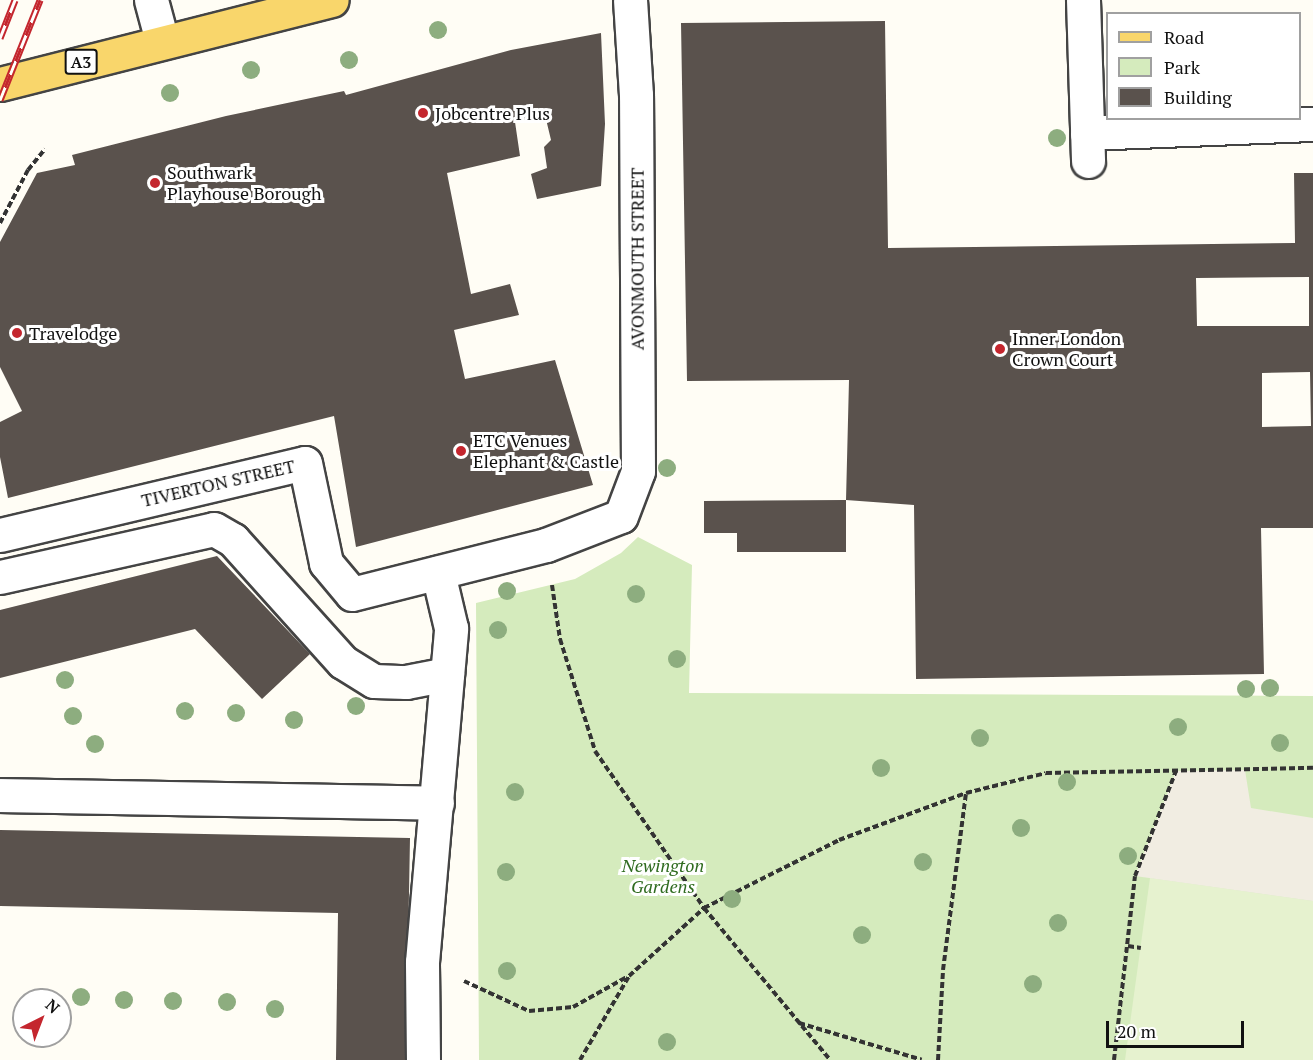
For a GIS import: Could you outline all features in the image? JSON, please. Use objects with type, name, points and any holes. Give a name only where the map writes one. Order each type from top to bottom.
[{"type":"main road","name":"A3","points":[[0,84],[162,41],[332,0]]},
{"type":"street","points":[[151,0],[162,41]]},
{"type":"street","name":"AVONMOUTH STREET","points":[[621,516],[638,471],[636,95],[630,0]]},
{"type":"street","points":[[1083,0],[1087,147],[1313,124]]},
{"type":"street","name":"TIVERTON STREET","points":[[0,535],[305,463],[326,563],[352,594],[546,545],[621,516]]},
{"type":"street","points":[[0,577],[214,529],[233,540],[343,662],[374,681],[406,682],[447,674]]},
{"type":"street","points":[[423,1060],[422,962],[451,628],[438,573]]},
{"type":"street","points":[[0,795],[437,803]]},
{"type":"path","points":[[0,223],[28,170],[45,149]]},
{"type":"path","points":[[546,545],[560,639],[595,751],[704,908],[830,1060]]},
{"type":"path","points":[[422,962],[529,1011],[573,1007],[629,976],[704,908],[839,840],[966,793],[1046,773],[1313,768]]},
{"type":"path","points":[[1114,1060],[1135,876],[1176,771]]},
{"type":"path","points":[[938,1060],[943,970],[966,793]]},
{"type":"path","points":[[1128,946],[1141,948]]},
{"type":"path","points":[[580,1060],[629,976]]},
{"type":"path","points":[[797,1022],[922,1060]]},
{"type":"green space","name":"Newington Gardens","points":[[638,537],[692,565],[689,693],[1313,696],[1313,1060],[479,1060],[476,603],[575,579],[621,553]]},
{"type":"green space","points":[[1150,878],[1313,901],[1313,1060],[1125,1060]]},
{"type":"shaded area","points":[[1245,770],[1251,808],[1313,818],[1313,901],[1135,876],[1176,771]]},
{"type":"building","name":"Inner London Crown Court","points":[[885,21],[888,248],[1295,243],[1294,173],[1313,173],[1313,528],[1261,528],[1264,674],[916,679],[914,505],[846,500],[849,380],[687,381],[681,23]],"holes":[[[1309,277],[1309,326],[1197,326],[1196,278]],[[1310,372],[1311,426],[1262,427],[1262,373]]]},
{"type":"building","points":[[601,33],[605,124],[601,186],[537,199],[531,174],[547,168],[544,147],[551,140],[545,115],[515,122],[520,156],[447,173],[471,294],[510,284],[519,315],[454,330],[465,379],[555,360],[593,485],[356,547],[334,416],[8,498],[0,457],[0,422],[22,411],[0,367],[0,242],[37,173],[75,165],[72,155],[226,116],[344,91],[346,95],[511,50]]},
{"type":"building","points":[[846,500],[846,552],[737,552],[737,533],[704,533],[704,501]]},
{"type":"building","points":[[217,556],[310,654],[262,699],[195,629],[0,678],[0,610]]},
{"type":"building","points":[[0,830],[410,838],[406,1060],[336,1060],[338,913],[0,906]]},
{"type":"railway","points":[[0,38],[15,0]]},
{"type":"railway","points":[[0,100],[40,0]]},
{"type":"place","name":"Jobcentre Plus","points":[[423,113]]},
{"type":"place","name":"Southwark Playhouse Borough","points":[[155,183]]},
{"type":"place","name":"Travelodge","points":[[17,333]]},
{"type":"place","name":"Inner London Crown Court","points":[[1000,349]]},
{"type":"place","name":"ETC Venues Elephant & Castle","points":[[461,451]]}]
